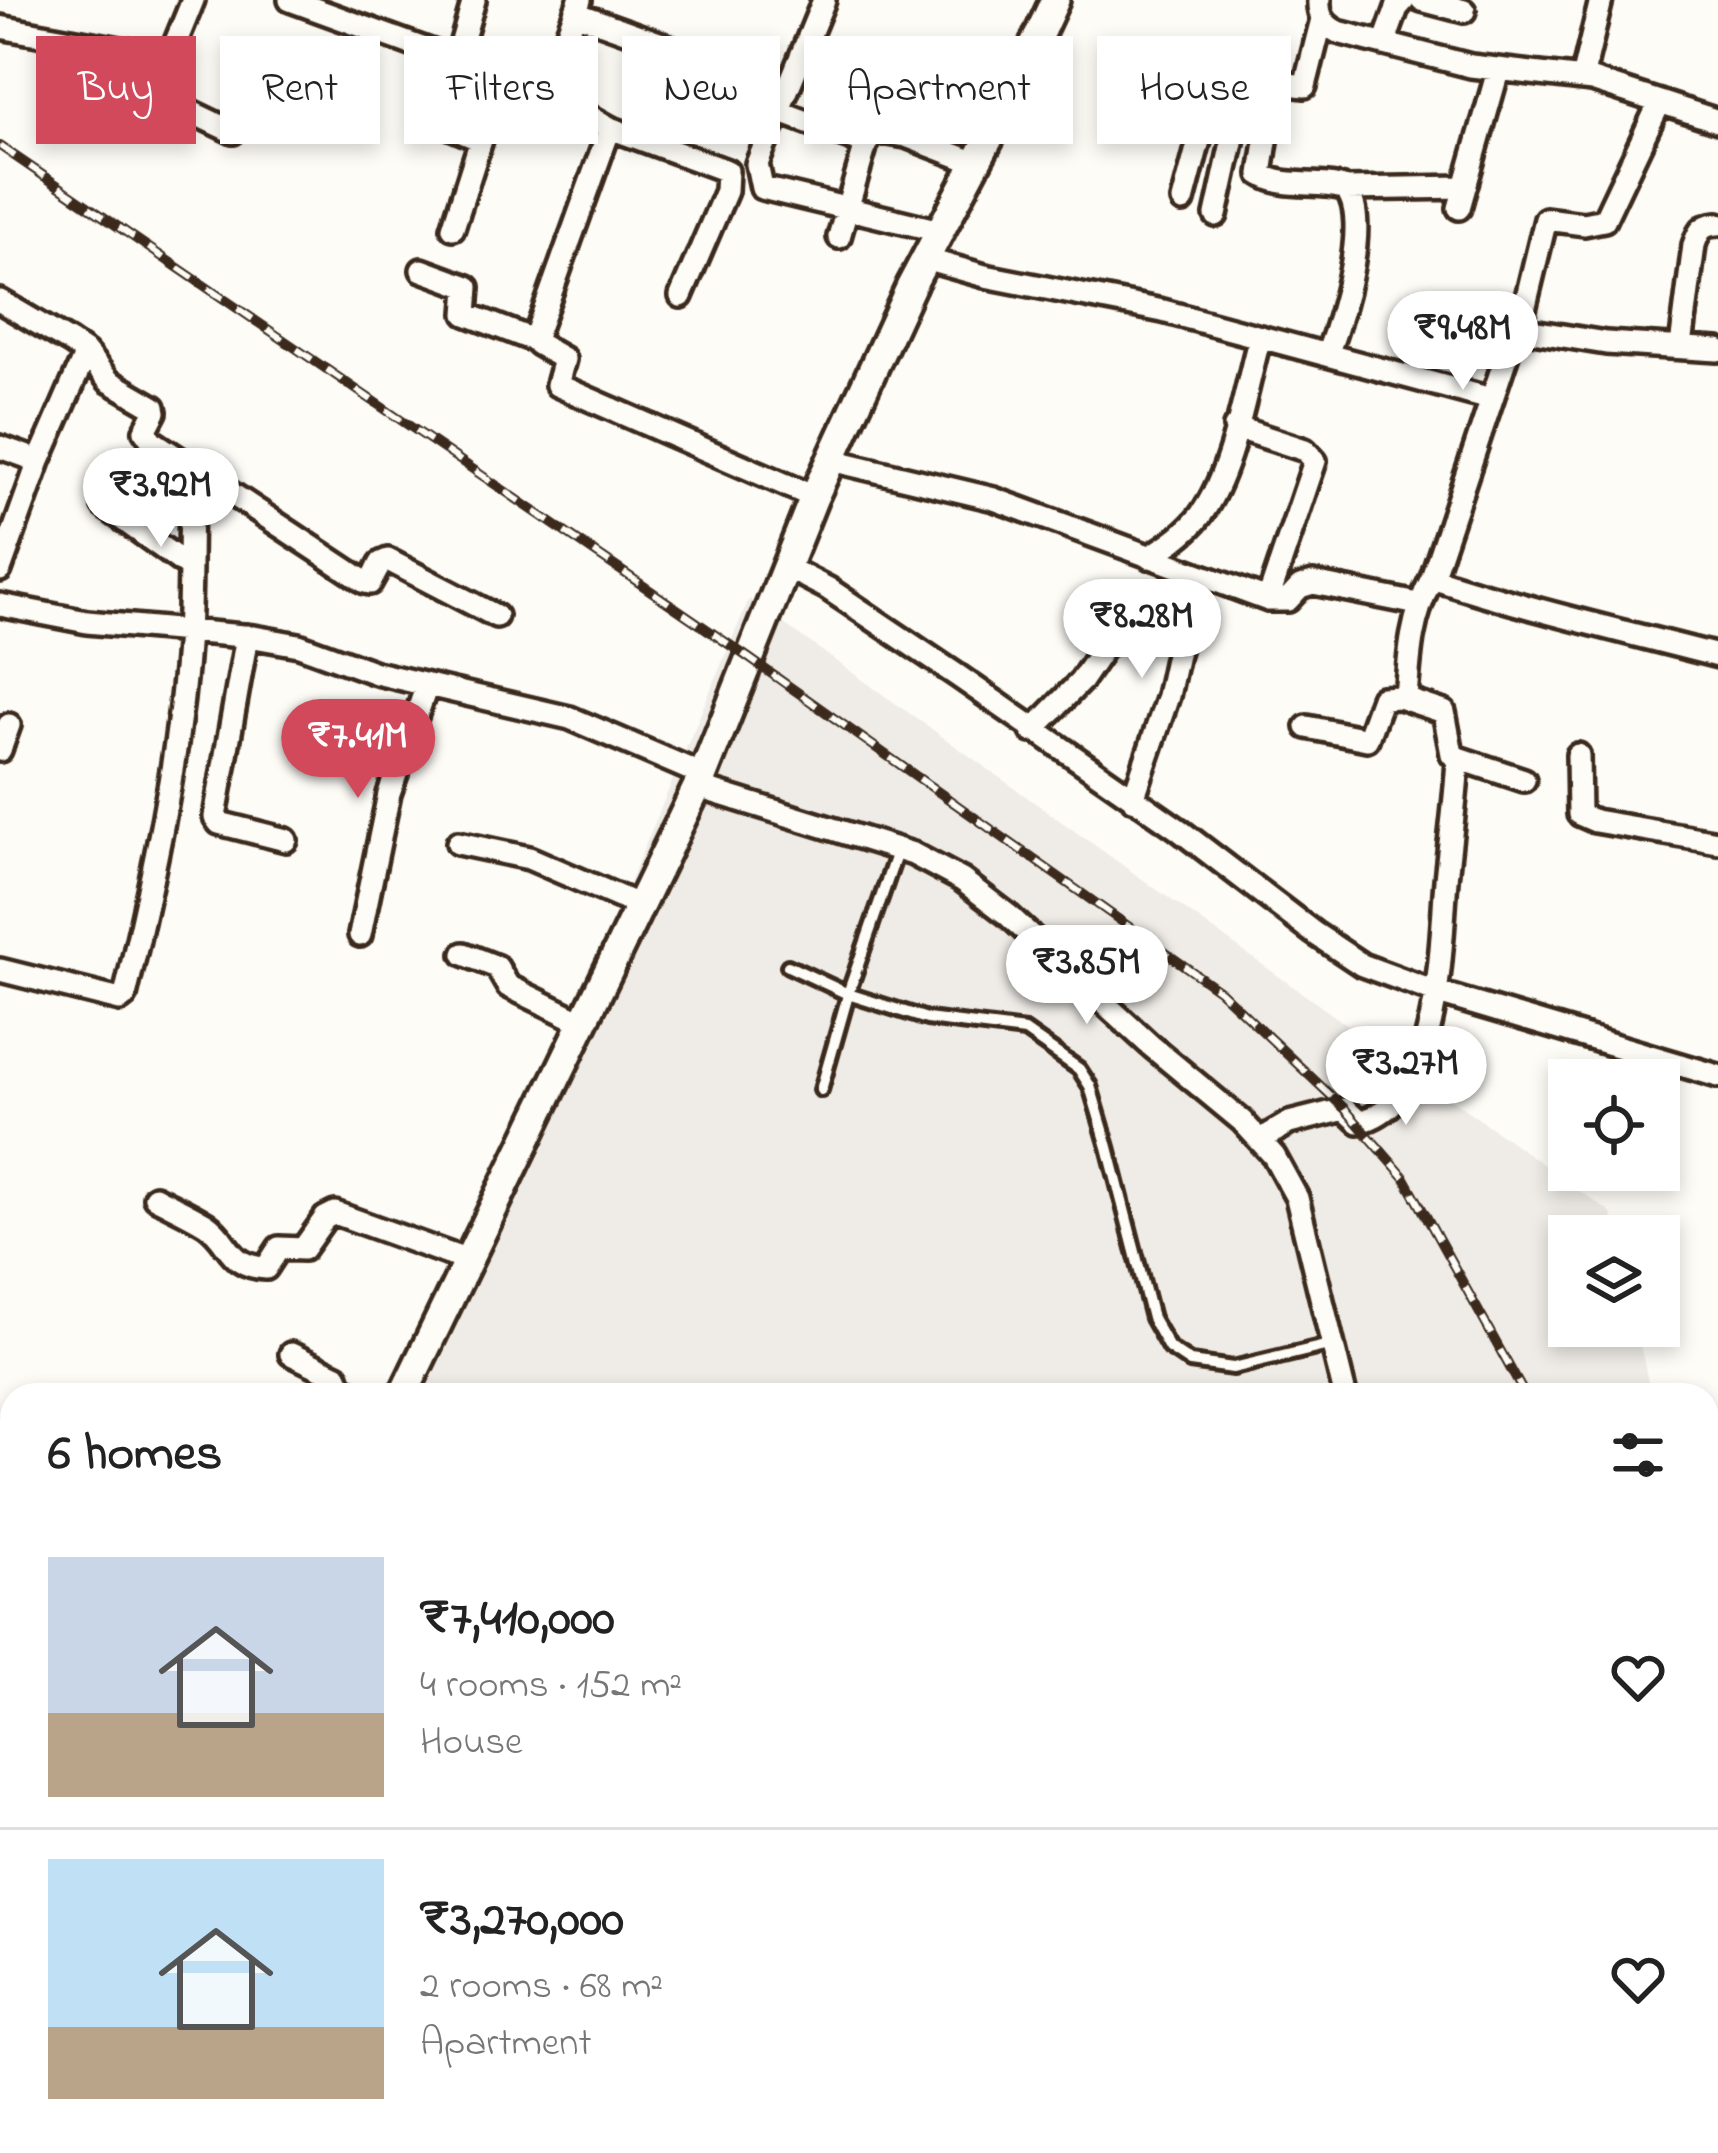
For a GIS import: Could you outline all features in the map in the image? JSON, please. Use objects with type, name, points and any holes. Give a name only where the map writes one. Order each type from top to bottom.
[{"type":"street","points":[[178,36],[193,0]]},
{"type":"street","points":[[290,0],[404,42]]},
{"type":"street","points":[[465,36],[474,0]]},
{"type":"street","points":[[780,106],[824,0]]},
{"type":"street","points":[[410,1383],[701,781],[814,497],[1054,0]]},
{"type":"street","points":[[1384,44],[1404,0]]},
{"type":"street","points":[[1421,0],[1464,11]]},
{"type":"street","points":[[1582,79],[1601,0]]},
{"type":"street","points":[[567,36],[578,7],[645,36]]},
{"type":"street","points":[[1320,9],[1327,27],[1338,32],[1498,71],[1582,79],[1718,122]]},
{"type":"street","points":[[1291,85],[1305,86],[1320,9]]},
{"type":"street","points":[[0,27],[51,36]]},
{"type":"street","points":[[1266,144],[1261,174],[1278,182],[1462,198],[1498,71]]},
{"type":"street","points":[[1406,699],[1418,604],[1432,578],[1513,336],[1520,330],[1546,219],[1584,224],[1604,220],[1660,102]]},
{"type":"street","points":[[598,122],[727,171],[726,191],[680,296]]},
{"type":"street","points":[[536,341],[610,128]]},
{"type":"street","points":[[453,227],[480,144]]},
{"type":"street","points":[[765,144],[757,164],[762,188],[940,230]]},
{"type":"street","points":[[839,237],[866,144]]},
{"type":"street","points":[[924,144],[976,163]]},
{"type":"street","points":[[1183,201],[1198,144]]},
{"type":"street","points":[[1216,215],[1232,144]]},
{"type":"street","points":[[1327,356],[1351,284],[1354,206],[1346,189]]},
{"type":"street","points":[[1681,346],[1694,245],[1699,231],[1718,224]]},
{"type":"street","points":[[926,259],[985,276],[1144,307],[1491,399]]},
{"type":"street","points":[[422,270],[468,286],[466,314],[536,341],[564,359],[556,380],[560,388],[814,497]]},
{"type":"street","points":[[0,302],[86,353],[109,381],[154,407],[146,435],[365,582],[370,583],[380,563],[388,560],[496,616]]},
{"type":"street","points":[[1520,330],[1606,344],[1718,350]]},
{"type":"street","points":[[1149,557],[1203,513],[1218,482],[1260,338]]},
{"type":"street","points":[[0,570],[39,461],[86,353]]},
{"type":"street","points":[[1235,427],[1305,450],[1316,461],[1268,600]]},
{"type":"street","points":[[0,447],[39,461]]},
{"type":"street","points":[[831,460],[994,499],[1268,600],[1288,600],[1300,586],[1313,583],[1418,604]]},
{"type":"street","points":[[0,970],[120,1000],[125,997],[170,787],[188,633],[191,467]]},
{"type":"street","points":[[111,471],[104,506],[189,567]]},
{"type":"street","points":[[784,566],[881,624],[1133,800],[1340,953],[1438,993],[1718,1076]]},
{"type":"street","points":[[1133,800],[1168,696],[1194,575]]},
{"type":"street","points":[[1432,578],[1511,604],[1718,656]]},
{"type":"street","points":[[0,605],[87,622],[299,645],[376,674],[570,718],[701,781],[937,865],[1008,915],[1261,1140],[1298,1198],[1342,1383]]},
{"type":"street","points":[[1032,731],[1081,681],[1117,628]]},
{"type":"street","points":[[247,636],[215,817],[219,823],[286,840]]},
{"type":"street","points":[[360,935],[389,794],[428,685]]},
{"type":"street","points":[[1306,727],[1367,740],[1382,698],[1406,699],[1444,712],[1452,754],[1525,779]]},
{"type":"street","points":[[0,750],[10,725]]},
{"type":"street","points":[[1578,755],[1579,814],[1595,821],[1718,842]]},
{"type":"street","points":[[1261,1140],[1289,1123],[1345,1109],[1359,1122],[1371,1119],[1395,1101],[1417,1066],[1438,993],[1458,758]]},
{"type":"street","points":[[458,843],[529,858],[640,906]]},
{"type":"street","points":[[464,954],[497,967],[508,986],[584,1023]]},
{"type":"street","points":[[155,1197],[211,1228],[236,1259],[261,1268],[279,1248],[306,1247],[326,1218],[335,1213],[468,1261]]},
{"type":"street","points":[[291,1354],[337,1376],[340,1383]]},
{"type":"lane","points":[[820,1090],[898,849]]},
{"type":"lane","points":[[788,966],[848,994],[927,1019],[1025,1031],[1079,1069],[1090,1086],[1152,1318],[1168,1348],[1190,1362],[1233,1368],[1333,1344]]},
{"type":"shaded area","points":[[749,599],[1548,1168],[1548,1191],[1580,1191],[1611,1213],[1548,1215],[1548,1347],[1641,1347],[1648,1383],[418,1383]]},
{"type":"railway","points":[[0,146],[749,658],[1220,991],[1345,1109],[1405,1178],[1518,1383]]}]
